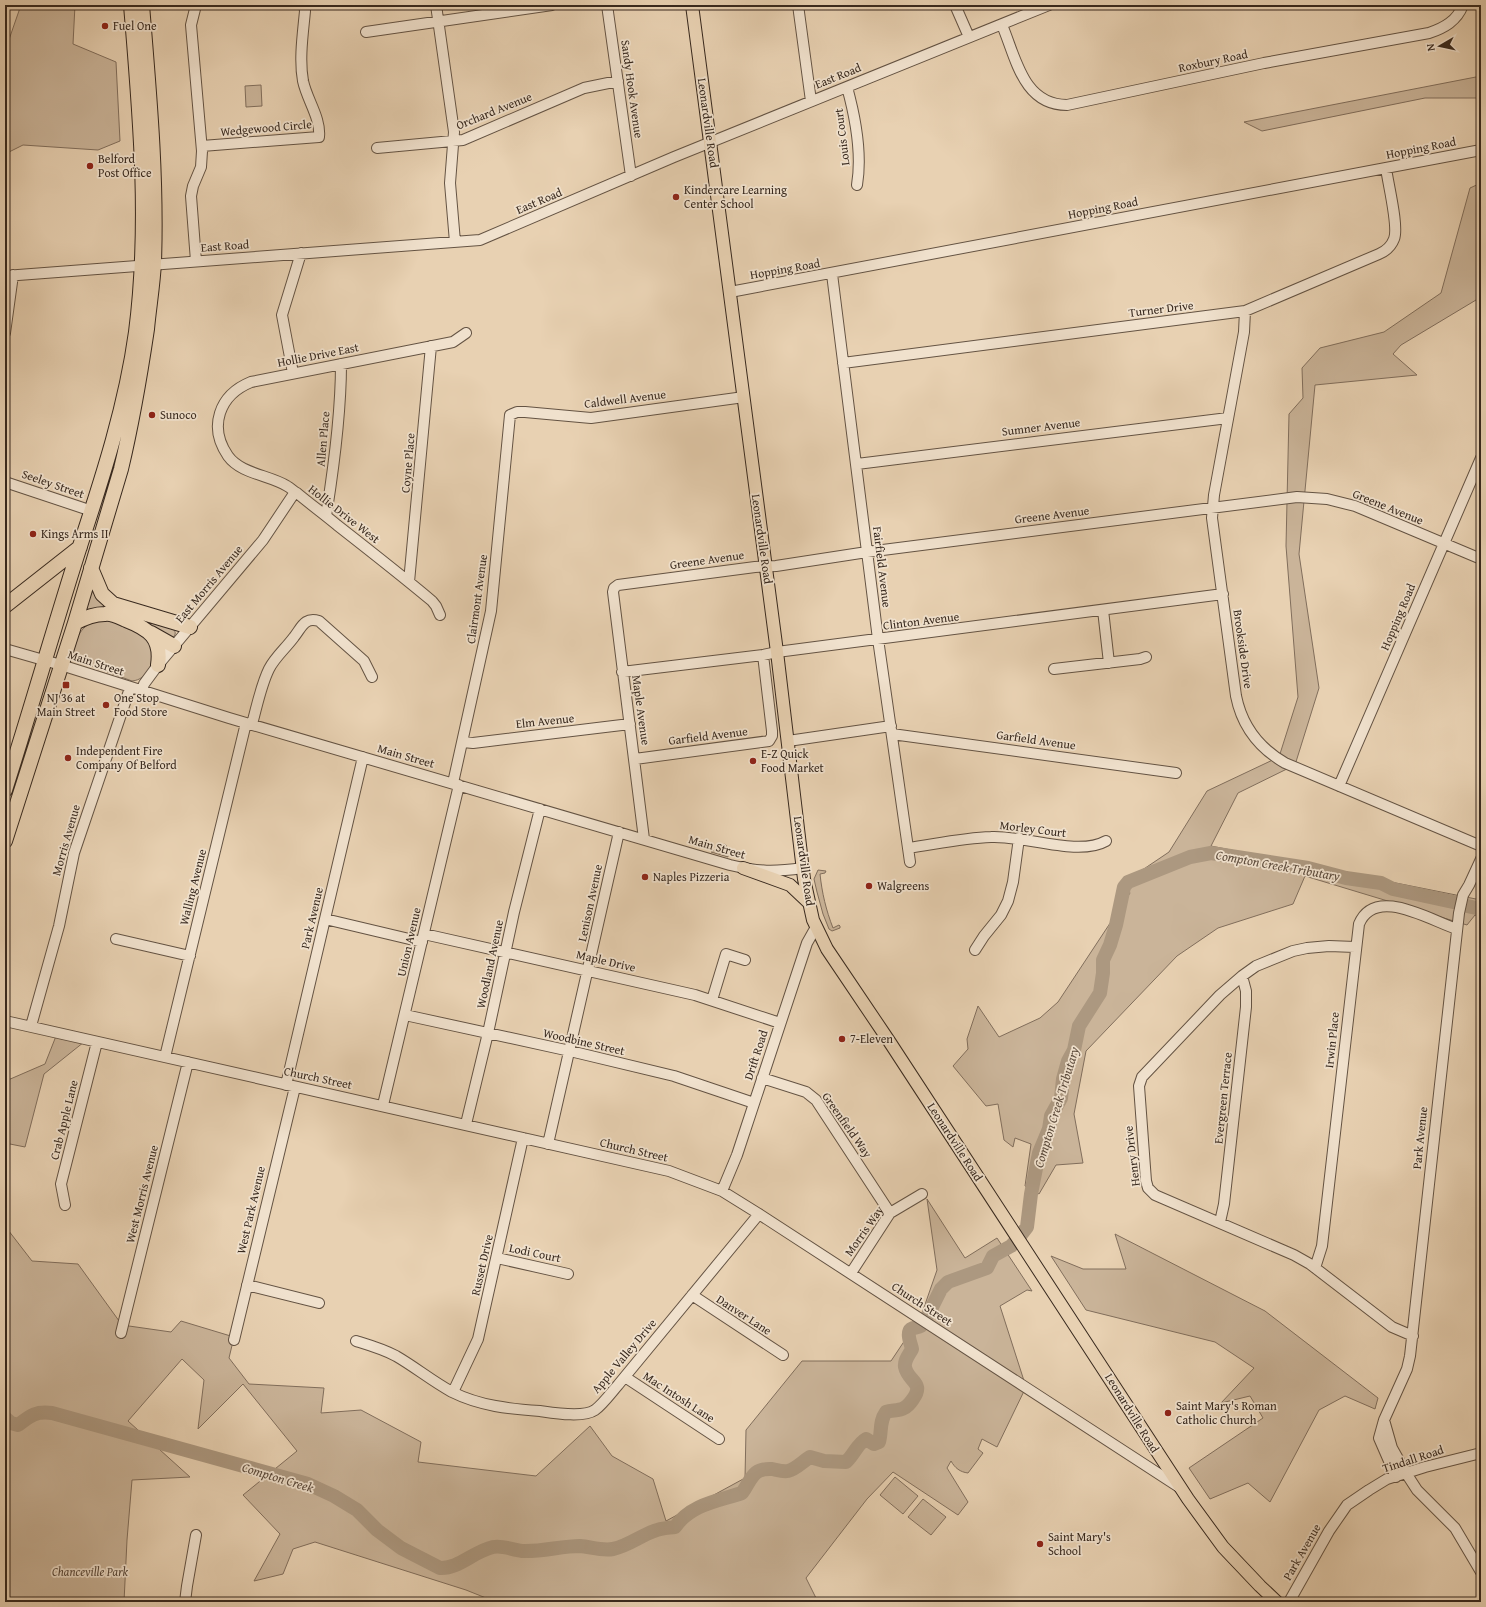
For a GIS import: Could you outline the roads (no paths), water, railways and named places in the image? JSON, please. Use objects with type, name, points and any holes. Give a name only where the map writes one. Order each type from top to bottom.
[{"type":"highway","points":[[5,790],[80,546],[92,512],[115,431],[130,371],[148,264],[143,232],[142,143],[131,5]]},
{"type":"highway","points":[[5,841],[75,623],[127,446],[144,348],[154,152],[142,5]]},
{"type":"highway","points":[[5,606],[80,546]]},
{"type":"highway","points":[[91,568],[102,594],[113,604],[190,627]]},
{"type":"highway","points":[[75,623],[97,614],[106,614],[132,622],[174,646]]},
{"type":"highway","points":[[151,633],[157,643],[160,654],[158,665]]},
{"type":"main road","name":"Leonardville Road","points":[[692,5],[777,652],[803,868],[808,903],[816,927],[827,949],[890,1041],[1181,1489],[1223,1547],[1277,1602]]},
{"type":"main road","points":[[743,868],[790,885],[808,903]]},
{"type":"street","points":[[196,5],[191,25],[202,146],[201,167],[193,186],[191,196],[196,261]]},
{"type":"street","name":"Wedgewood Circle","points":[[202,146],[319,137],[318,124],[303,82],[302,45],[305,10],[304,5]]},
{"type":"street","points":[[436,5],[454,132],[450,183],[455,242]]},
{"type":"street","points":[[366,32],[552,5]]},
{"type":"street","name":"Sandy Hook Avenue","points":[[607,5],[631,176]]},
{"type":"street","points":[[798,5],[812,101]]},
{"type":"street","points":[[955,5],[969,37]]},
{"type":"street","name":"East Road","points":[[9,276],[148,264],[473,241],[487,238],[710,142],[1049,5]]},
{"type":"street","name":"Roxbury Road","points":[[1002,25],[1026,83],[1033,92],[1054,104],[1067,105],[1272,62],[1429,33],[1452,22],[1464,5]]},
{"type":"street","name":"Orchard Avenue","points":[[377,148],[467,139],[584,88],[618,81]]},
{"type":"street","name":"Louis Court","points":[[847,87],[857,143],[859,168],[857,185]]},
{"type":"street","name":"Hopping Road","points":[[730,292],[832,274],[1481,150]]},
{"type":"street","name":"Turner Drive","points":[[843,363],[1245,311],[1379,254],[1388,248],[1395,238],[1396,227],[1386,168]]},
{"type":"street","points":[[293,373],[282,315],[301,253]]},
{"type":"street","name":"Fairfield Avenue","points":[[832,274],[878,639],[910,862]]},
{"type":"street","points":[[5,333],[9,276]]},
{"type":"street","name":"Brookside Drive","points":[[1245,311],[1244,332],[1214,495],[1212,518],[1236,696],[1240,712],[1247,726],[1262,746],[1276,757],[1339,786],[1481,846]]},
{"type":"street","name":"Hollie Drive East","points":[[223,446],[219,436],[219,415],[224,403],[231,394],[243,385],[293,373],[431,346],[457,340],[466,334]]},
{"type":"street","name":"Coyne Place","points":[[409,582],[431,346]]},
{"type":"street","name":"Allen Place","points":[[326,516],[332,482],[341,384],[341,364]]},
{"type":"street","name":"Caldwell Avenue","points":[[510,415],[517,412],[524,412],[591,418],[744,397]]},
{"type":"street","name":"Clairmont Avenue","points":[[456,784],[463,742],[491,611],[510,415]]},
{"type":"street","name":"Sumner Avenue","points":[[857,464],[1228,418]]},
{"type":"street","name":"Hollie Drive West","points":[[223,446],[230,458],[238,465],[288,486],[432,601],[440,615]]},
{"type":"street","name":"Hopping Road","points":[[1339,786],[1481,458]]},
{"type":"street","name":"Seeley Street","points":[[5,482],[92,512]]},
{"type":"street","name":"East Morris Avenue","points":[[142,691],[145,682],[158,665],[263,540],[295,492]]},
{"type":"street","name":"Greene Avenue","points":[[616,586],[1297,497],[1327,498],[1355,506],[1481,560]]},
{"type":"street","name":"Maple Avenue","points":[[616,586],[613,592],[644,839]]},
{"type":"street","name":"Clinton Avenue","points":[[622,672],[763,655],[1223,594]]},
{"type":"street","points":[[1103,610],[1109,662]]},
{"type":"street","name":"Walling Avenue","points":[[165,1057],[249,724],[270,668],[294,638],[300,627],[309,620],[319,621],[357,654],[364,661],[372,677]]},
{"type":"street","name":"Main Street","points":[[5,649],[45,661],[61,664],[130,688],[249,724],[743,868],[769,872],[803,868]]},
{"type":"street","name":"Garfield Avenue","points":[[635,759],[769,741],[772,736],[772,731],[763,655]]},
{"type":"street","points":[[1054,669],[1140,659],[1146,657]]},
{"type":"street","name":"Morris Avenue","points":[[31,1026],[59,926],[74,853],[130,688]]},
{"type":"street","name":"Elm Avenue","points":[[463,742],[473,743],[630,724]]},
{"type":"street","name":"Garfield Avenue","points":[[788,741],[891,730],[1176,773]]},
{"type":"street","name":"Park Avenue","points":[[291,1086],[325,919],[363,757]]},
{"type":"street","name":"Union Avenue","points":[[383,1105],[423,938],[456,784]]},
{"type":"street","name":"Woodland Avenue","points":[[466,1124],[488,1033],[505,952],[540,809]]},
{"type":"street","name":"Lenison Avenue","points":[[548,1144],[619,832]]},
{"type":"street","name":"Morley Court","points":[[908,848],[990,837],[1019,838],[1078,847],[1106,841]]},
{"type":"street","points":[[975,950],[1001,915],[1008,901],[1013,882],[1019,838]]},
{"type":"street","name":"Park Avenue","points":[[1481,859],[1463,895],[1457,929],[1413,1336],[1407,1369],[1384,1420],[1401,1475],[1455,1528],[1481,1572]]},
{"type":"street","name":"Irwin Place","points":[[1314,1268],[1322,1246],[1358,924],[1361,918],[1368,911],[1380,907],[1412,910],[1457,929]]},
{"type":"street","name":"Maple Drive","points":[[325,919],[505,952],[712,1000],[780,1023]]},
{"type":"street","name":"Drift Road","points":[[722,1191],[727,1181],[754,1103],[807,943],[816,927]]},
{"type":"street","points":[[116,939],[190,956]]},
{"type":"street","name":"Henry Drive","points":[[1355,947],[1330,946],[1307,948],[1294,951],[1256,966],[1220,995],[1142,1077],[1139,1086],[1148,1188],[1155,1195],[1277,1246],[1294,1255],[1314,1268],[1392,1327],[1413,1336]]},
{"type":"street","points":[[712,1000],[726,954],[745,960]]},
{"type":"street","name":"Evergreen Terrace","points":[[1220,1222],[1224,1204],[1246,1007],[1246,991],[1242,976]]},
{"type":"street","name":"Woodbine Street","points":[[405,1015],[570,1051],[674,1076],[754,1103]]},
{"type":"street","name":"Church Street","points":[[5,1021],[291,1086],[383,1105],[669,1171],[722,1191],[851,1273],[1181,1489]]},
{"type":"street","name":"Crab Apple Lane","points":[[65,1205],[61,1184],[97,1042]]},
{"type":"street","name":"West Morris Avenue","points":[[121,1333],[188,1062]]},
{"type":"street","name":"Greenfield Way","points":[[762,1078],[806,1092],[816,1100],[890,1213]]},
{"type":"street","name":"West Park Avenue","points":[[234,1340],[291,1086]]},
{"type":"street","name":"Russet Drive","points":[[453,1392],[478,1339],[523,1138]]},
{"type":"street","name":"Morris Way","points":[[851,1273],[890,1213],[922,1194]]},
{"type":"street","name":"Apple Valley Drive","points":[[356,1342],[375,1347],[394,1355],[453,1392],[476,1402],[498,1408],[582,1414],[595,1410],[625,1377],[759,1214]]},
{"type":"street","name":"Lodi Court","points":[[497,1258],[568,1274]]},
{"type":"street","points":[[247,1285],[319,1303]]},
{"type":"street","name":"Danver Lane","points":[[692,1295],[783,1355]]},
{"type":"street","name":"Mac Intosh Lane","points":[[625,1377],[719,1439]]},
{"type":"street","name":"Tindall Road","points":[[1339,1516],[1347,1505],[1387,1479],[1425,1467],[1481,1453]]},
{"type":"street","name":"Park Avenue","points":[[1289,1602],[1339,1516]]},
{"type":"street","points":[[185,1602],[196,1535]]},
{"type":"waterway","name":"Compton Creek Tributary","points":[[928,1315],[941,1289],[948,1282],[987,1268],[993,1256],[1011,1246],[1027,1227],[1031,1194],[1039,1153],[1049,1129],[1051,1116],[1061,1098],[1063,1079],[1068,1061],[1074,1050],[1079,1026],[1100,993],[1103,960],[1110,945],[1116,925],[1124,887],[1128,882],[1190,857],[1211,853],[1308,868],[1346,878],[1381,883],[1393,889],[1453,902]]},
{"type":"waterway","name":"Compton Creek Tributary","points":[[1467,906],[1481,909]]},
{"type":"waterway","name":"Compton Creek","points":[[5,1418],[11,1423],[18,1425],[34,1414],[52,1413],[308,1484],[334,1496],[357,1510],[377,1530],[401,1548],[440,1568],[447,1568],[454,1566],[479,1552],[493,1547],[504,1547],[522,1551],[573,1546],[605,1550],[618,1548],[657,1530],[675,1527],[681,1519],[689,1513],[706,1504],[742,1493],[753,1475],[760,1470],[772,1469],[788,1471],[810,1457],[824,1461],[846,1462],[860,1444],[866,1439],[874,1444],[879,1442],[882,1423],[886,1412],[900,1410],[905,1407],[916,1393],[917,1385],[909,1376],[905,1364],[912,1349],[909,1333],[912,1328],[921,1326]]},
{"type":"place","name":"Fuel One","points":[[105,26]]},
{"type":"place","name":"Belford Post Office","points":[[90,166]]},
{"type":"place","name":"Kindercare Learning Center School","points":[[676,197]]},
{"type":"place","name":"Sunoco","points":[[152,415]]},
{"type":"place","name":"Kings Arms II","points":[[33,534]]},
{"type":"place","name":"NJ 36 at Main Street","points":[[66,685]]},
{"type":"place","name":"One Stop Food Store","points":[[106,705]]},
{"type":"place","name":"Independent Fire Company Of Belford","points":[[68,758]]},
{"type":"place","name":"E-Z Quick Food Market","points":[[753,761]]},
{"type":"place","name":"Naples Pizzeria","points":[[645,877]]},
{"type":"place","name":"Walgreens","points":[[869,886]]},
{"type":"place","name":"7-Eleven","points":[[842,1039]]},
{"type":"place","name":"Saint Mary's Roman Catholic Church","points":[[1168,1413]]},
{"type":"place","name":"Saint Mary's School","points":[[1040,1544]]},
{"type":"park label","name":"Chanceville Park","points":[[90,1572]]}]
